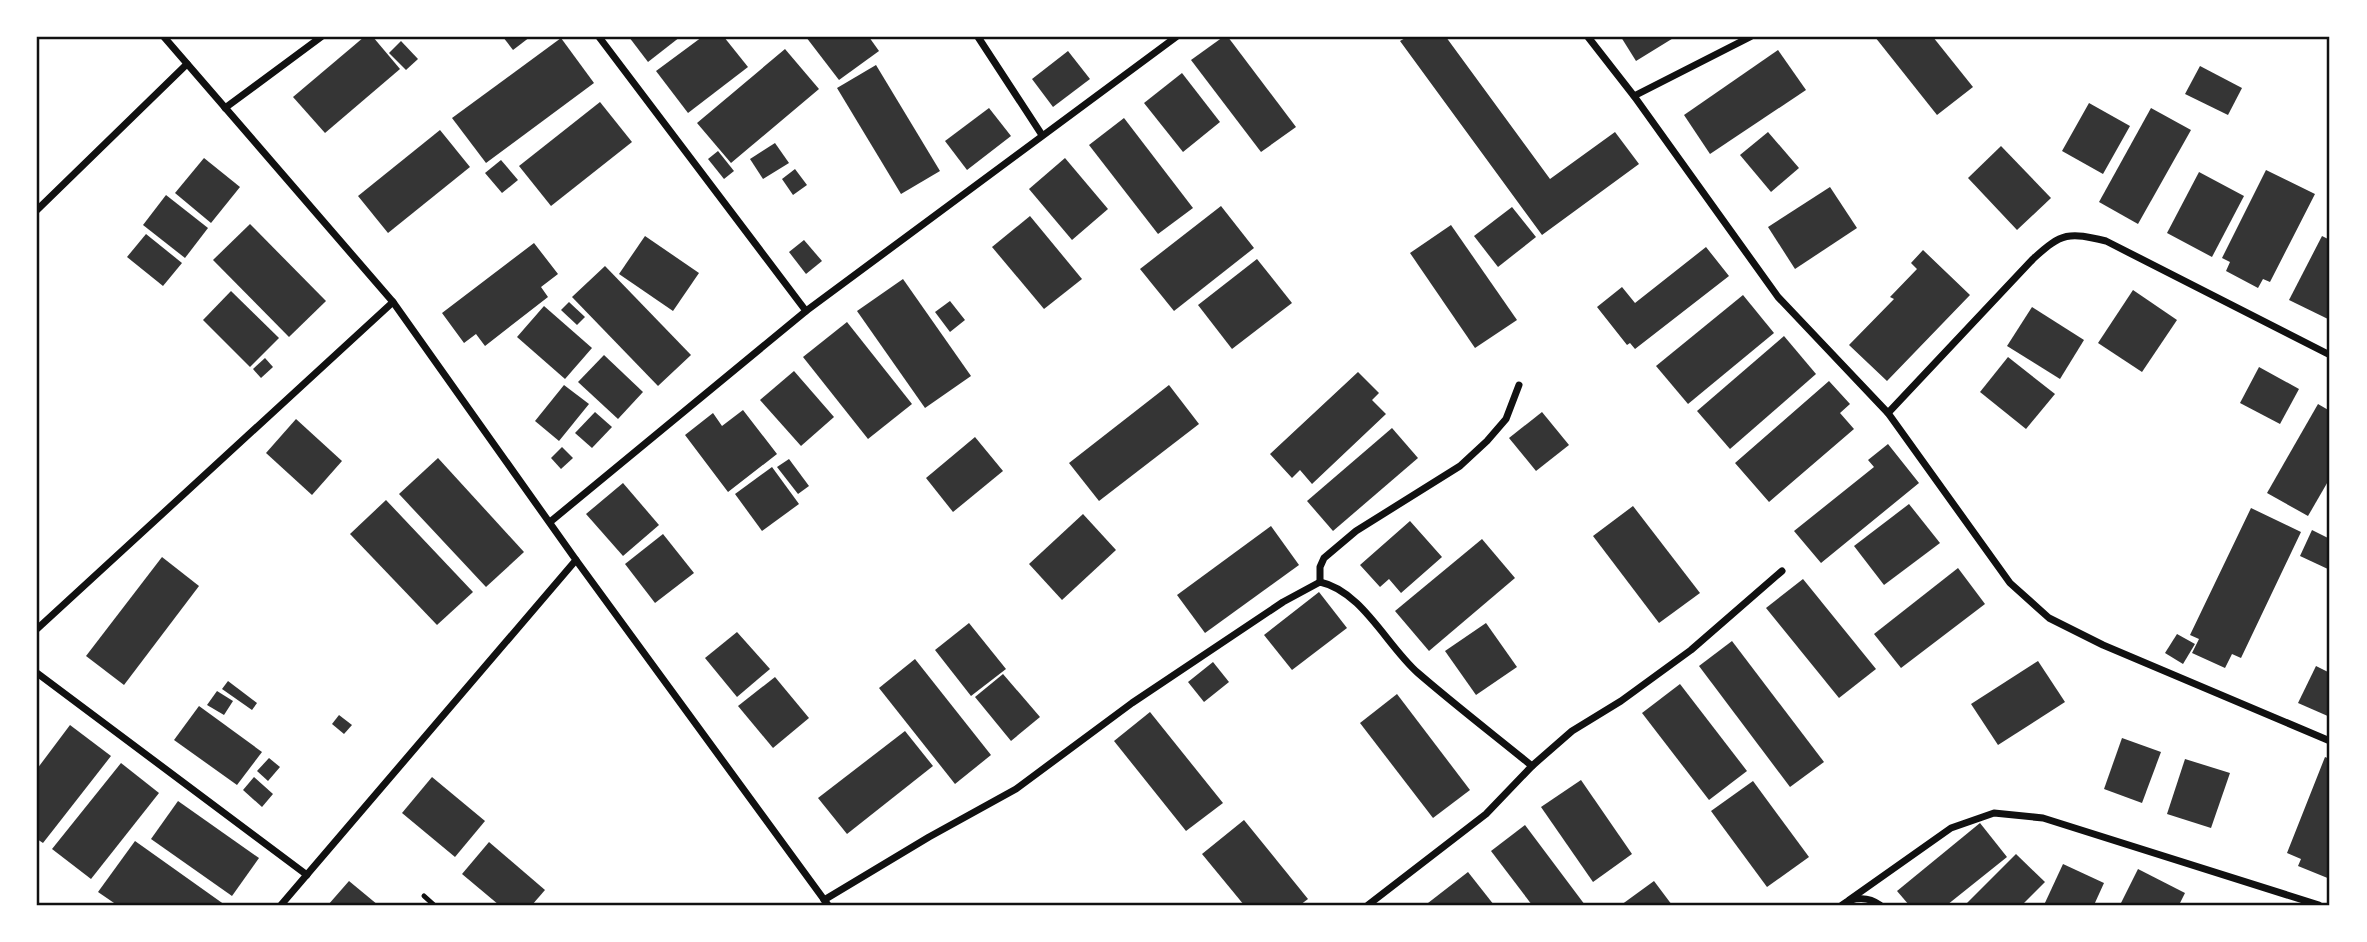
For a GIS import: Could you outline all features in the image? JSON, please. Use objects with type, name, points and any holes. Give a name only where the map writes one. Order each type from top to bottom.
[{"type":"street","points":[[164,37],[393,302],[576,560],[826,903],[929,837],[1016,789],[1132,703],[1283,602],[1320,582]]},
{"type":"street","points":[[225,108],[321,37]]},
{"type":"street","points":[[598,37],[806,311]]},
{"type":"street","points":[[978,37],[1042,135]]},
{"type":"street","points":[[550,522],[806,311],[1176,37]]},
{"type":"street","points":[[1588,37],[1634,96],[1778,297],[1888,413],[2010,583],[2049,618],[2103,645],[2330,741]]},
{"type":"street","points":[[1634,96],[1750,37]]},
{"type":"street","points":[[37,210],[187,64]]},
{"type":"street","points":[[1888,413],[2052,241],[2078,234],[2106,241],[2330,355]]},
{"type":"street","points":[[37,629],[393,302]]},
{"type":"street","points":[[1320,582],[1320,567],[1324,558],[1356,531],[1460,466],[1487,441],[1506,419],[1518,385]]},
{"type":"street","points":[[281,905],[576,560]]},
{"type":"street","points":[[1368,905],[1486,814],[1532,766],[1572,731],[1621,701],[1690,650],[1782,571]]},
{"type":"street","points":[[1320,582],[1343,592],[1364,611],[1415,671],[1532,766]]},
{"type":"street","points":[[37,673],[307,875]]},
{"type":"street","points":[[1842,905],[1951,828],[1994,813],[2043,818],[2319,905]]},
{"type":"street","points":[[1849,900],[1871,899],[1880,905]]},
{"type":"lane","points":[[424,896],[434,905]]},
{"type":"building","points":[[364,37],[373,37],[400,69],[325,133],[293,97]]},
{"type":"building","points":[[503,37],[530,37],[513,50]]},
{"type":"building","points":[[629,37],[680,37],[648,62]]},
{"type":"building","points":[[702,37],[724,37],[748,67],[688,113],[656,71]]},
{"type":"building","points":[[806,37],[869,37],[879,51],[839,80]]},
{"type":"building","points":[[1223,37],[1228,37],[1296,127],[1261,152],[1191,60]]},
{"type":"building","points":[[1407,37],[1446,37],[1550,179],[1615,132],[1639,164],[1542,235],[1400,41]]},
{"type":"building","points":[[1621,37],[1675,37],[1636,61]]},
{"type":"building","points":[[1875,37],[1933,37],[1973,87],[1937,115]]},
{"type":"building","points":[[561,38],[594,83],[486,163],[452,118]]},
{"type":"building","points":[[401,41],[418,59],[406,70],[389,53]]},
{"type":"building","points":[[785,49],[819,89],[731,163],[697,123]]},
{"type":"building","points":[[1778,50],[1806,90],[1710,154],[1684,115]]},
{"type":"building","points":[[1068,51],[1090,79],[1053,107],[1032,79]]},
{"type":"building","points":[[876,65],[940,171],[901,194],[837,88]]},
{"type":"building","points":[[2200,66],[2242,88],[2228,115],[2185,94]]},
{"type":"building","points":[[1182,73],[1220,122],[1183,152],[1144,103]]},
{"type":"building","points":[[600,102],[632,142],[551,206],[519,166]]},
{"type":"building","points":[[2089,103],[2130,126],[2103,174],[2062,151]]},
{"type":"building","points":[[989,108],[1011,136],[967,170],[945,141]]},
{"type":"building","points":[[2151,108],[2191,130],[2138,224],[2099,202]]},
{"type":"building","points":[[1124,118],[1193,208],[1158,234],[1089,145]]},
{"type":"building","points":[[440,130],[470,167],[388,233],[358,196]]},
{"type":"building","points":[[1768,132],[1799,168],[1771,192],[1740,155]]},
{"type":"building","points":[[775,143],[789,163],[763,179],[750,159]]},
{"type":"building","points":[[2001,146],[2051,198],[2017,230],[1968,178]]},
{"type":"building","points":[[718,151],[734,171],[724,179],[708,159]]},
{"type":"building","points":[[204,158],[240,187],[211,223],[175,193]]},
{"type":"building","points":[[1065,158],[1108,209],[1072,240],[1029,189]]},
{"type":"building","points":[[501,160],[518,180],[502,193],[485,173]]},
{"type":"building","points":[[795,169],[807,185],[793,195],[782,179]]},
{"type":"building","points":[[2266,170],[2315,194],[2270,282],[2263,279],[2258,288],[2226,271],[2230,262],[2222,258]]},
{"type":"building","points":[[2199,172],[2244,196],[2212,257],[2167,233]]},
{"type":"building","points":[[1830,187],[1857,228],[1795,269],[1768,227]]},
{"type":"building","points":[[166,195],[208,228],[185,258],[143,225]]},
{"type":"building","points":[[1221,206],[1254,248],[1174,311],[1140,269]]},
{"type":"building","points":[[1512,207],[1536,237],[1498,267],[1474,236]]},
{"type":"building","points":[[1030,216],[1082,279],[1044,309],[992,247]]},
{"type":"building","points":[[250,224],[326,301],[289,337],[213,260]]},
{"type":"building","points":[[1451,225],[1517,320],[1475,348],[1410,253]]},
{"type":"building","points":[[146,234],[182,263],[163,286],[127,257]]},
{"type":"building","points":[[645,236],[699,273],[673,311],[619,274]]},
{"type":"building","points":[[2322,236],[2330,240],[2330,320],[2289,300]]},
{"type":"building","points":[[804,240],[822,261],[806,274],[789,252]]},
{"type":"building","points":[[534,243],[558,274],[541,287],[548,297],[485,346],[476,334],[464,343],[442,313]]},
{"type":"building","points":[[1706,247],[1729,276],[1635,349],[1630,343],[1627,345],[1597,307],[1622,287],[1635,303]]},
{"type":"building","points":[[1923,250],[1970,295],[1887,381],[1849,345],[1894,299],[1890,297],[1917,269],[1911,263]]},
{"type":"building","points":[[1257,259],[1292,303],[1232,349],[1198,305]]},
{"type":"building","points":[[605,266],[691,355],[658,386],[572,297]]},
{"type":"building","points":[[903,279],[971,376],[925,408],[857,311]]},
{"type":"building","points":[[2133,290],[2177,320],[2142,372],[2098,343]]},
{"type":"building","points":[[231,291],[279,338],[250,367],[203,320]]},
{"type":"building","points":[[1743,295],[1774,333],[1688,404],[1656,366]]},
{"type":"building","points":[[950,301],[965,320],[950,332],[935,312]]},
{"type":"building","points":[[569,302],[585,317],[577,325],[561,310]]},
{"type":"building","points":[[544,306],[592,348],[565,379],[517,337]]},
{"type":"building","points":[[2032,307],[2084,340],[2060,379],[2007,346]]},
{"type":"building","points":[[847,322],[912,404],[868,439],[803,357]]},
{"type":"building","points":[[1784,336],[1816,374],[1730,449],[1697,411]]},
{"type":"building","points":[[604,355],[643,392],[618,419],[578,382]]},
{"type":"building","points":[[2008,357],[2055,394],[2026,429],[1980,392]]},
{"type":"building","points":[[265,358],[273,367],[261,378],[253,369]]},
{"type":"building","points":[[2259,367],[2299,389],[2280,424],[2240,403]]},
{"type":"building","points":[[794,371],[834,417],[801,446],[760,400]]},
{"type":"building","points":[[1358,372],[1379,393],[1372,400],[1386,414],[1312,484],[1300,470],[1292,478],[1270,454]]},
{"type":"building","points":[[1829,381],[1850,404],[1840,413],[1854,429],[1769,502],[1735,463]]},
{"type":"building","points":[[564,385],[589,404],[559,441],[535,421]]},
{"type":"building","points":[[1169,385],[1199,424],[1099,501],[1069,463]]},
{"type":"building","points":[[2318,404],[2330,411],[2330,478],[2308,516],[2267,493]]},
{"type":"building","points":[[743,410],[777,454],[728,492],[685,435],[713,413],[722,426]]},
{"type":"building","points":[[595,412],[612,427],[592,448],[575,433]]},
{"type":"building","points":[[1542,412],[1569,445],[1536,471],[1509,438]]},
{"type":"building","points":[[296,419],[342,461],[312,495],[266,453]]},
{"type":"building","points":[[1392,428],[1418,458],[1333,531],[1307,501]]},
{"type":"building","points":[[975,437],[1003,471],[953,512],[926,478]]},
{"type":"building","points":[[1888,444],[1919,483],[1821,563],[1794,531],[1874,467],[1868,460]]},
{"type":"building","points":[[562,447],[573,458],[561,469],[551,458]]},
{"type":"building","points":[[438,458],[524,552],[486,587],[399,494]]},
{"type":"building","points":[[789,459],[809,486],[798,494],[777,467]]},
{"type":"building","points":[[772,467],[799,504],[762,531],[735,494]]},
{"type":"building","points":[[623,483],[659,525],[623,556],[586,514]]},
{"type":"building","points":[[386,500],[473,592],[437,625],[350,534]]},
{"type":"building","points":[[1909,504],[1940,543],[1884,585],[1854,546]]},
{"type":"building","points":[[1633,506],[1700,593],[1659,623],[1593,536]]},
{"type":"building","points":[[2251,508],[2301,532],[2241,658],[2232,654],[2225,668],[2192,653],[2199,639],[2190,635]]},
{"type":"building","points":[[1083,514],[1116,550],[1062,600],[1029,564]]},
{"type":"building","points":[[1410,521],[1442,557],[1401,593],[1389,579],[1380,587],[1360,565]]},
{"type":"building","points":[[1271,526],[1299,565],[1205,633],[1177,595]]},
{"type":"building","points":[[2312,530],[2330,539],[2330,570],[2300,556]]},
{"type":"building","points":[[663,534],[694,573],[655,603],[625,564]]},
{"type":"building","points":[[1482,539],[1515,578],[1429,651],[1395,611]]},
{"type":"building","points":[[162,557],[199,586],[124,685],[86,656]]},
{"type":"building","points":[[1958,568],[1985,604],[1901,668],[1874,634]]},
{"type":"building","points":[[1803,579],[1876,669],[1839,698],[1766,608]]},
{"type":"building","points":[[1319,592],[1347,628],[1292,670],[1264,635]]},
{"type":"building","points":[[969,623],[1006,669],[971,696],[935,650]]},
{"type":"building","points":[[1486,623],[1517,667],[1476,695],[1445,651]]},
{"type":"building","points":[[737,632],[770,669],[737,697],[705,658]]},
{"type":"building","points":[[2177,634],[2195,644],[2183,664],[2165,653]]},
{"type":"building","points":[[1732,641],[1824,762],[1790,787],[1699,666]]},
{"type":"building","points":[[915,659],[991,755],[955,784],[879,688]]},
{"type":"building","points":[[2038,661],[2065,702],[1998,745],[1971,704]]},
{"type":"building","points":[[1213,662],[1229,682],[1204,702],[1188,682]]},
{"type":"building","points":[[2316,666],[2330,673],[2330,717],[2298,703]]},
{"type":"building","points":[[1003,674],[1040,717],[1011,741],[975,697]]},
{"type":"building","points":[[775,677],[809,718],[773,748],[738,706]]},
{"type":"building","points":[[228,681],[257,703],[252,710],[222,689]]},
{"type":"building","points":[[1680,684],[1747,771],[1709,800],[1642,713]]},
{"type":"building","points":[[217,691],[233,701],[224,715],[207,705]]},
{"type":"building","points":[[1397,694],[1470,790],[1433,818],[1360,723]]},
{"type":"building","points":[[199,706],[262,752],[237,785],[174,740]]},
{"type":"building","points":[[1150,712],[1223,803],[1186,831],[1114,741]]},
{"type":"building","points":[[339,715],[352,725],[344,734],[332,724]]},
{"type":"building","points":[[70,725],[111,756],[43,843],[37,839],[37,769]]},
{"type":"building","points":[[905,731],[933,766],[847,834],[818,798]]},
{"type":"building","points":[[2122,738],[2161,752],[2142,803],[2104,789]]},
{"type":"building","points":[[2325,757],[2330,759],[2330,879],[2298,866],[2301,859],[2287,853]]},
{"type":"building","points":[[269,758],[280,767],[268,781],[257,771]]},
{"type":"building","points":[[2185,759],[2230,773],[2211,828],[2167,814]]},
{"type":"building","points":[[121,763],[159,793],[91,879],[52,849]]},
{"type":"building","points":[[254,777],[273,794],[262,807],[243,790]]},
{"type":"building","points":[[432,777],[485,821],[455,857],[402,813]]},
{"type":"building","points":[[1581,780],[1632,854],[1593,882],[1541,807]]},
{"type":"building","points":[[1753,781],[1809,857],[1767,887],[1711,811]]},
{"type":"building","points":[[178,801],[259,858],[232,896],[151,839]]},
{"type":"building","points":[[1244,820],[1308,899],[1300,905],[1244,905],[1202,854]]},
{"type":"building","points":[[1980,823],[2007,857],[1947,905],[1909,905],[1897,891]]},
{"type":"building","points":[[1525,825],[1585,905],[1532,905],[1491,851]]},
{"type":"building","points":[[135,841],[225,905],[117,905],[98,892]]},
{"type":"building","points":[[489,842],[545,890],[532,905],[499,905],[462,874]]},
{"type":"building","points":[[2016,854],[2045,882],[2022,905],[1965,905]]},
{"type":"building","points":[[2063,864],[2104,883],[2094,905],[2044,905]]},
{"type":"building","points":[[2138,869],[2185,893],[2179,905],[2120,905]]},
{"type":"building","points":[[1468,872],[1494,905],[1428,903]]},
{"type":"building","points":[[349,881],[378,905],[328,905]]},
{"type":"building","points":[[1654,881],[1672,905],[1621,905]]}]
